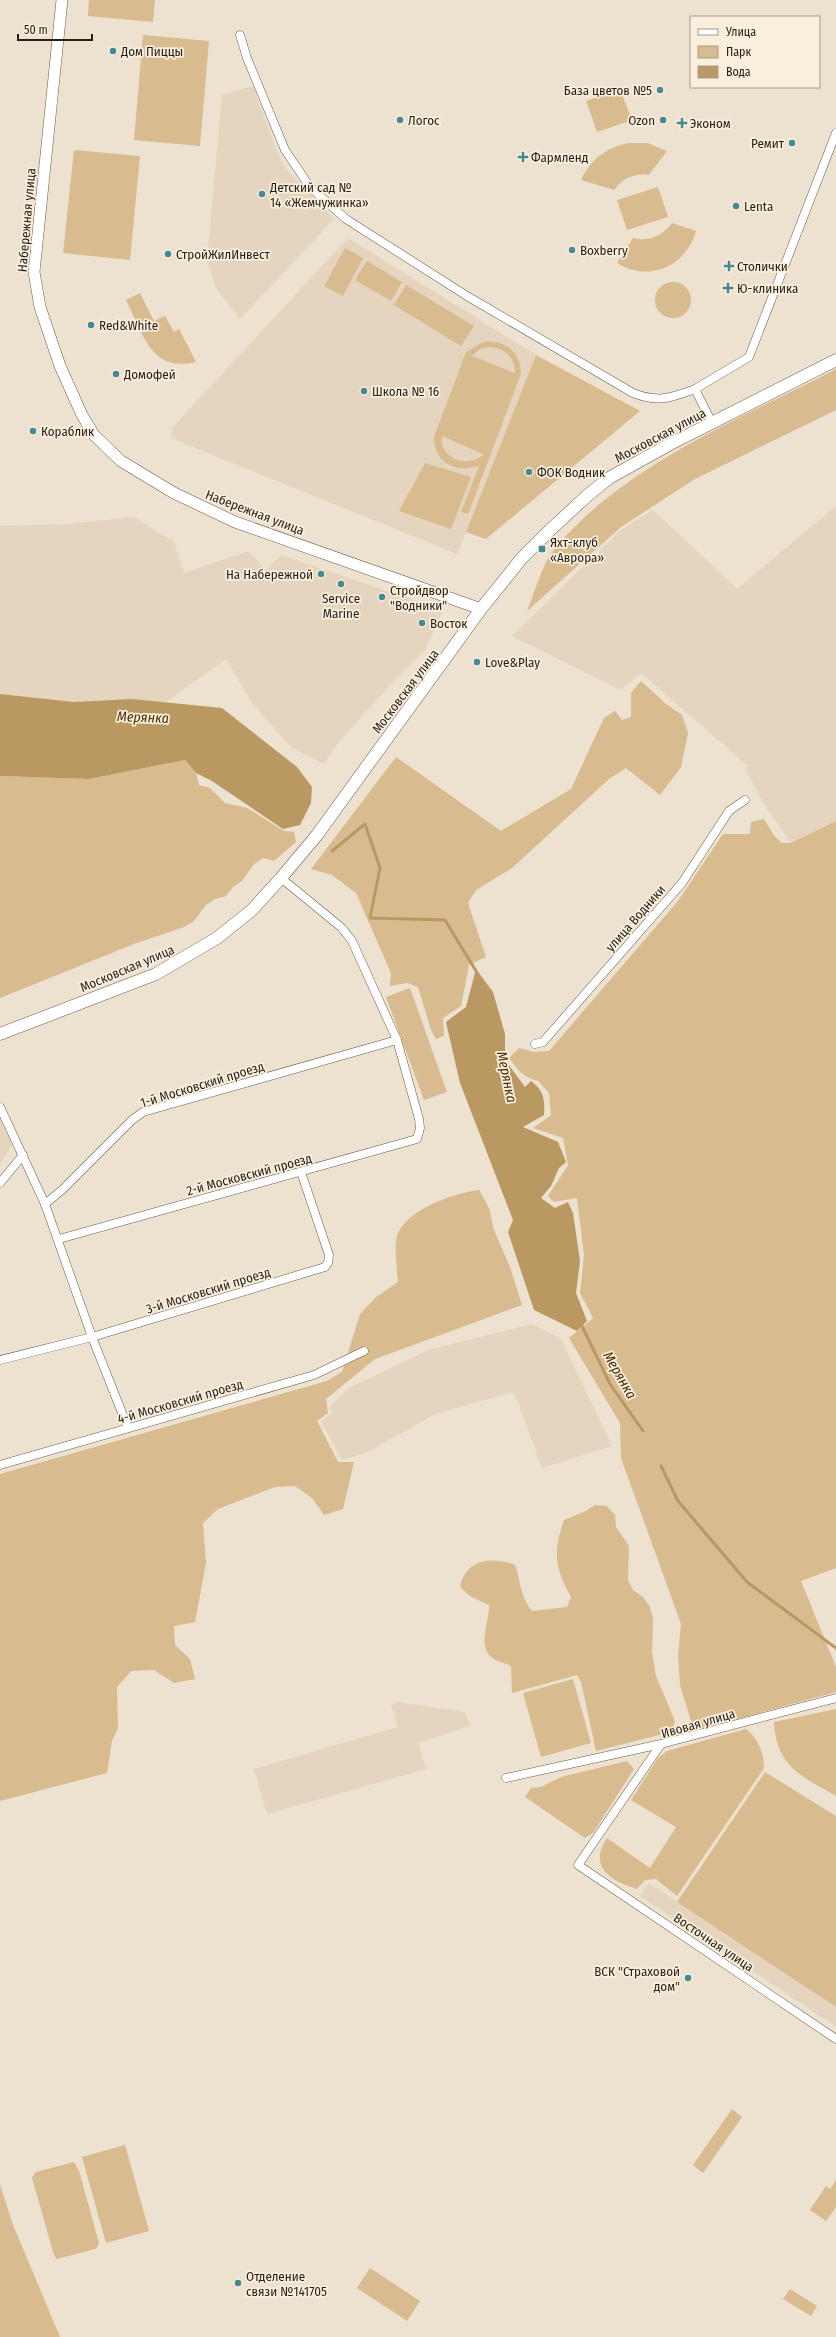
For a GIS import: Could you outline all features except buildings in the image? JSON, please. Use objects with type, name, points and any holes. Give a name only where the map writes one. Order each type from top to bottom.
[{"type":"main road","name":"Московская улица","points":[[0,1034],[126,987],[186,958],[217,938],[246,914],[281,878],[317,835],[481,610],[522,558],[588,495],[609,478],[712,423],[836,360]]},
{"type":"street","name":"Набережная улица","points":[[62,0],[34,260],[34,278],[40,307],[60,366],[94,435],[105,448],[146,477],[218,515],[481,610]]},
{"type":"street","points":[[240,35],[247,58],[285,150],[310,186],[346,219],[467,296],[633,393],[649,399],[670,399],[695,389],[749,357],[836,133]]},
{"type":"street","points":[[695,389],[712,423]]},
{"type":"street","name":"улица Водники","points":[[535,1044],[543,1042],[682,883],[729,811],[745,800]]},
{"type":"street","points":[[281,878],[342,928],[352,941],[397,1040]]},
{"type":"street","name":"2-й Московский проезд","points":[[59,1239],[415,1141],[420,1128],[397,1040]]},
{"type":"street","name":"1-й Московский проезд","points":[[45,1204],[62,1190],[132,1120],[143,1112],[397,1040]]},
{"type":"street","points":[[0,1107],[24,1155],[59,1239],[92,1337],[128,1428]]},
{"type":"street","points":[[0,1182],[24,1155]]},
{"type":"street","name":"3-й Московский проезд","points":[[0,1360],[92,1337],[325,1267],[328,1263],[329,1255],[301,1172]]},
{"type":"street","name":"4-й Московский проезд","points":[[0,1465],[314,1375],[364,1351]]},
{"type":"street","name":"Ивовая улица","points":[[578,1864],[661,1744],[836,1698]]},
{"type":"street","points":[[506,1778],[661,1744]]},
{"type":"street","name":"Восточная улица","points":[[578,1864],[836,2039]]},
{"type":"shaded area","name":"Детский сад № 14 «Жемчужинка»","points":[[253,86],[277,152],[287,170],[334,219],[240,319],[216,288],[207,260],[222,95]]},
{"type":"shaded area","name":"Школа № 16","points":[[348,238],[536,355],[457,554],[171,438],[172,428]]},
{"type":"shaded area","points":[[836,506],[836,821],[791,843],[767,809],[745,769],[747,765],[641,673],[621,690],[512,636],[621,530],[653,510],[737,589]]},
{"type":"shaded area","points":[[134,517],[174,542],[184,573],[249,551],[266,570],[281,555],[443,610],[425,650],[389,686],[338,743],[324,764],[291,747],[252,703],[226,659],[166,702],[132,699],[74,702],[0,694],[0,526],[68,524]]},
{"type":"shaded area","points":[[0,1119],[12,1145],[0,1164]]},
{"type":"shaded area","points":[[532,1324],[561,1339],[612,1446],[542,1468],[514,1392],[435,1414],[370,1451],[342,1460],[321,1421],[333,1413],[329,1407],[349,1388],[428,1350]]},
{"type":"shaded area","points":[[398,1702],[465,1712],[470,1726],[418,1743],[426,1769],[267,1814],[254,1769],[398,1727],[391,1705]]},
{"type":"shaded area","points":[[649,1883],[836,2007],[836,2027],[640,1896]]},
{"type":"green space","points":[[89,0],[155,0],[153,22],[88,16]]},
{"type":"green space","points":[[143,35],[209,41],[200,146],[134,140]]},
{"type":"green space","points":[[620,89],[632,120],[597,132],[586,101]]},
{"type":"green space","points":[[629,143],[647,143],[667,151],[649,175],[629,177],[621,182],[614,190],[581,180],[589,166],[600,155],[621,145]]},
{"type":"green space","points":[[74,150],[140,156],[130,260],[63,253]]},
{"type":"green space","points":[[658,187],[668,217],[627,230],[617,200]]},
{"type":"green space","points":[[672,223],[696,231],[684,254],[675,262],[665,268],[653,271],[629,269],[617,263],[633,238],[644,239],[655,237],[668,228]]},
{"type":"green space","points":[[345,248],[363,258],[343,296],[324,286]]},
{"type":"green space","points":[[367,261],[402,282],[391,301],[355,280]]},
{"type":"green space","points":[[676,282],[686,287],[690,293],[690,307],[686,313],[680,317],[670,318],[660,313],[656,307],[655,297],[660,287],[666,283]]},
{"type":"green space","points":[[406,285],[474,326],[461,346],[394,305]]},
{"type":"green space","points":[[140,293],[154,321],[165,316],[174,332],[179,329],[196,362],[180,364],[168,362],[158,356],[150,348],[143,337],[126,300]]},
{"type":"green space","points":[[483,342],[505,345],[515,353],[520,366],[521,374],[468,514],[461,512],[479,466],[462,468],[454,467],[448,464],[442,460],[438,454],[434,437],[466,352]],"holes":[[[490,347],[500,349],[511,358],[515,368],[515,373],[472,356],[480,349]],[[442,436],[483,454],[484,454],[470,461],[456,459],[445,451],[442,444]]]},
{"type":"green space","name":"ФОК Водник","points":[[536,355],[640,411],[486,539],[466,532]]},
{"type":"green space","points":[[836,369],[836,410],[695,479],[621,527],[527,611],[542,572],[552,552],[580,522],[612,495],[646,470],[684,447],[722,426]]},
{"type":"green space","points":[[425,463],[471,477],[451,529],[399,511]]},
{"type":"green space","points":[[641,681],[666,704],[682,715],[688,733],[681,767],[660,795],[626,768],[609,779],[512,868],[476,890],[468,903],[486,957],[469,965],[461,1006],[443,1018],[444,1036],[436,1039],[431,1030],[418,987],[407,983],[390,986],[391,973],[356,893],[332,875],[311,869],[396,757],[501,831],[571,789],[604,718],[615,711],[622,720],[631,717],[631,693]]},
{"type":"green space","points":[[185,760],[196,773],[199,785],[210,788],[225,803],[247,808],[284,831],[294,832],[296,842],[274,861],[263,858],[254,864],[242,881],[233,887],[226,896],[215,899],[206,905],[194,921],[184,927],[134,944],[0,998],[0,776],[89,779]]},
{"type":"green space","points":[[764,819],[773,834],[781,843],[791,843],[836,821],[836,1568],[801,1581],[836,1667],[836,1692],[694,1731],[680,1685],[678,1655],[681,1624],[621,1458],[620,1423],[569,1338],[593,1318],[580,1293],[584,1255],[577,1198],[554,1202],[548,1196],[568,1165],[563,1138],[533,1128],[551,1115],[549,1093],[538,1081],[529,1078],[520,1072],[509,1058],[519,1048],[534,1052],[549,1051],[678,901],[723,834],[750,834],[751,822]]},
{"type":"green space","points":[[410,988],[447,1092],[424,1100],[386,997]]},
{"type":"green space","points":[[479,1190],[489,1208],[494,1230],[510,1267],[522,1305],[375,1359],[326,1399],[328,1413],[317,1421],[338,1462],[354,1462],[343,1509],[324,1515],[312,1498],[295,1486],[275,1487],[218,1509],[203,1523],[206,1563],[195,1622],[174,1626],[175,1645],[190,1659],[195,1679],[174,1683],[154,1670],[131,1671],[117,1687],[118,1728],[112,1741],[107,1773],[0,1801],[0,1474],[327,1381],[342,1372],[360,1314],[375,1298],[398,1282],[396,1241],[400,1230],[407,1221],[417,1212],[430,1205],[456,1195]]},
{"type":"green space","points":[[595,1505],[607,1506],[615,1515],[616,1527],[629,1546],[628,1580],[633,1590],[643,1597],[650,1607],[653,1618],[652,1653],[656,1676],[675,1721],[671,1732],[596,1751],[581,1682],[577,1675],[512,1693],[511,1666],[491,1657],[485,1646],[484,1639],[489,1605],[470,1596],[460,1587],[468,1570],[474,1565],[489,1561],[506,1562],[515,1565],[525,1600],[532,1611],[567,1607],[571,1597],[558,1568],[557,1559],[560,1532],[564,1520],[586,1511]]},
{"type":"green space","points":[[573,1679],[591,1743],[541,1757],[523,1693]]},
{"type":"green space","points":[[836,1709],[836,1796],[802,1776],[786,1760],[780,1750],[774,1722]]},
{"type":"green space","points":[[746,1729],[760,1746],[764,1768],[677,1896],[656,1879],[645,1880],[637,1889],[618,1882],[611,1877],[601,1865],[600,1857],[602,1848],[607,1838],[650,1868],[676,1827],[631,1800],[658,1758],[667,1751]]},
{"type":"green space","points":[[627,1761],[634,1769],[593,1833],[585,1838],[525,1797],[531,1788],[541,1787],[561,1777]]},
{"type":"green space","points":[[765,1772],[836,1816],[836,2007],[677,1902]]},
{"type":"green space","points":[[732,2109],[742,2117],[703,2173],[693,2165]]},
{"type":"green space","points":[[125,2145],[149,2231],[106,2243],[82,2157]]},
{"type":"green space","points":[[74,2162],[79,2171],[99,2243],[95,2249],[57,2259],[54,2255],[32,2178],[36,2172]]},
{"type":"green space","points":[[836,2180],[836,2207],[826,2221],[810,2210],[826,2186],[830,2189]]},
{"type":"green space","points":[[0,2184],[13,2225],[60,2337],[0,2337]]},
{"type":"green space","points":[[370,2268],[420,2301],[407,2321],[357,2288]]},
{"type":"green space","points":[[790,2289],[817,2306],[811,2316],[783,2299]]},
{"type":"water","points":[[0,694],[74,702],[132,699],[222,708],[297,767],[312,787],[311,803],[300,825],[283,829],[212,781],[196,773],[185,760],[89,779],[0,776]]},
{"type":"water","points":[[476,969],[493,992],[505,1034],[505,1060],[525,1087],[531,1081],[539,1088],[543,1096],[544,1115],[523,1127],[558,1142],[566,1162],[559,1168],[551,1186],[541,1198],[555,1208],[568,1202],[573,1213],[580,1261],[576,1293],[587,1321],[577,1331],[534,1310],[508,1232],[513,1220],[460,1083],[446,1022],[466,1007]]},
{"type":"waterway","name":"Мерянка","points":[[332,851],[365,824],[380,868],[370,918],[445,920],[476,971]]},
{"type":"waterway","name":"Мерянка","points":[[581,1324],[610,1384],[643,1431]]},
{"type":"waterway","name":"Мерянка","points":[[661,1466],[678,1501],[747,1582],[836,1648]]},
{"type":"place","name":"Дом Пиццы","points":[[113,51]]},
{"type":"place","name":"База цветов №5","points":[[660,90]]},
{"type":"place","name":"Логос","points":[[400,120]]},
{"type":"place","name":"Ozon","points":[[663,120]]},
{"type":"place","name":"Эконом","points":[[682,123]]},
{"type":"place","name":"Ремит","points":[[792,143]]},
{"type":"place","name":"Фармленд","points":[[523,157]]},
{"type":"place","name":"Детский сад № 14 «Жемчужинка»","points":[[262,194]]},
{"type":"place","name":"Lenta","points":[[736,206]]},
{"type":"place","name":"Boxberry","points":[[572,250]]},
{"type":"place","name":"СтройЖилИнвест","points":[[168,254]]},
{"type":"place","name":"Столички","points":[[729,266]]},
{"type":"place","name":"Ю-клиника","points":[[728,288]]},
{"type":"place","name":"Red&White","points":[[91,325]]},
{"type":"place","name":"Домофей","points":[[116,374]]},
{"type":"place","name":"Школа № 16","points":[[364,391]]},
{"type":"place","name":"Кораблик","points":[[33,431]]},
{"type":"place","name":"ФОК Водник","points":[[529,472]]},
{"type":"place","name":"Яхт-клуб «Аврора»","points":[[542,549]]},
{"type":"place","name":"На Набережной","points":[[321,574]]},
{"type":"place","name":"Service Marine","points":[[341,584]]},
{"type":"place","name":"Стройдвор \"Водники\"","points":[[382,597]]},
{"type":"place","name":"Восток","points":[[422,623]]},
{"type":"place","name":"Love&Play","points":[[477,662]]},
{"type":"place","name":"ВСК \"Страховой дом\"","points":[[688,1978]]},
{"type":"place","name":"Отделение связи №141705","points":[[238,2283]]}]
